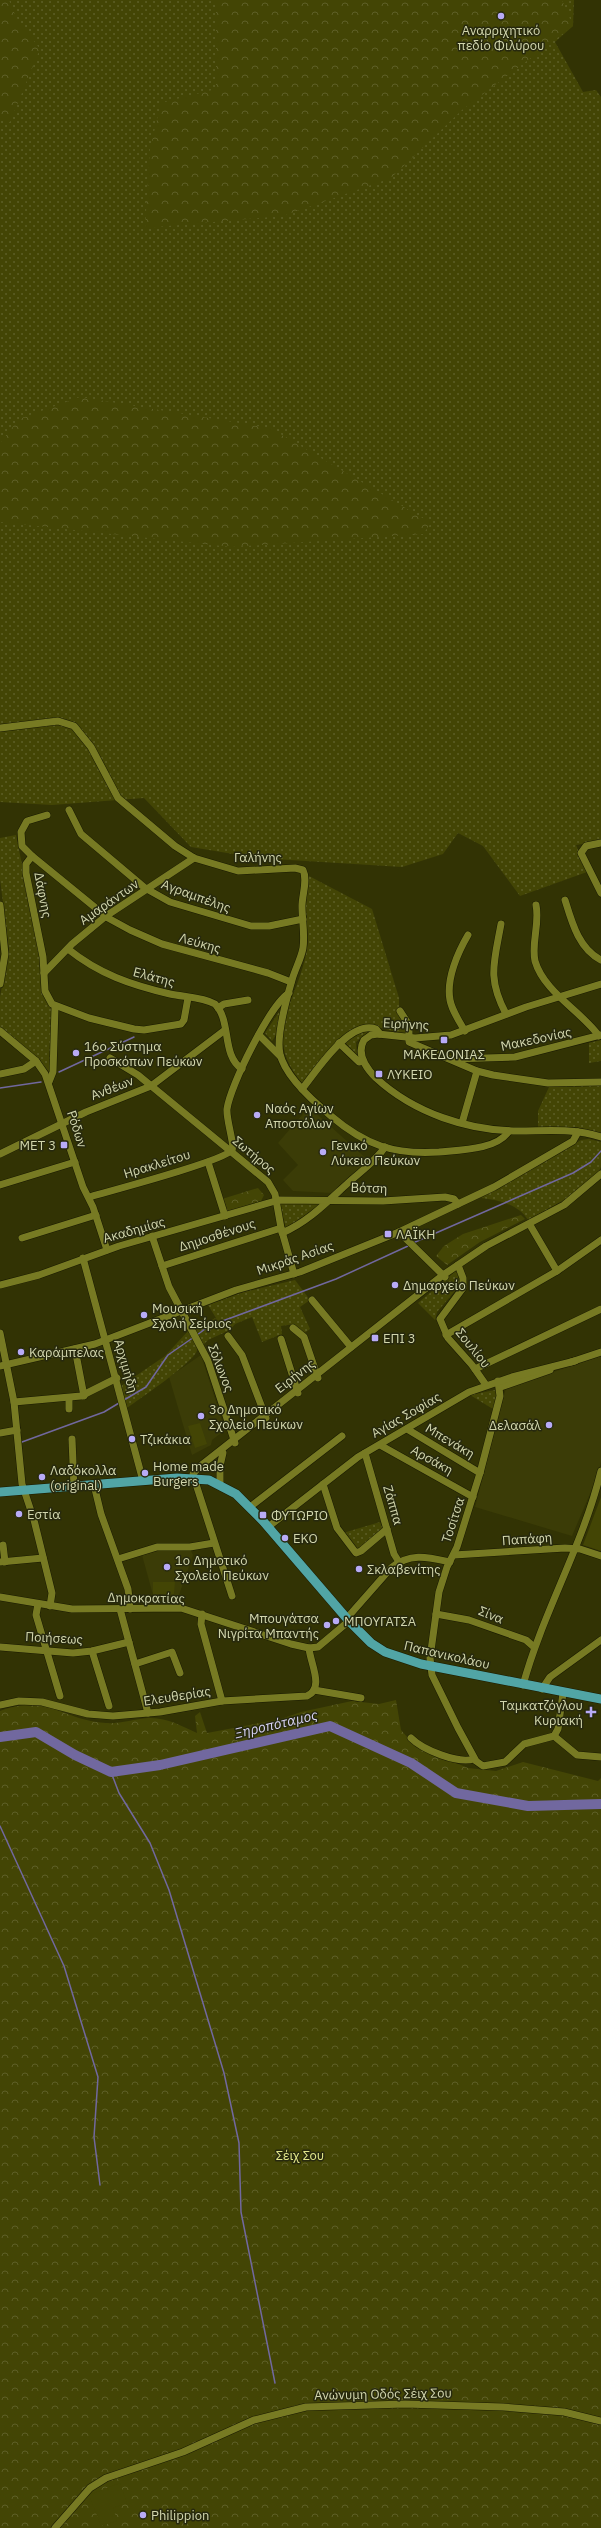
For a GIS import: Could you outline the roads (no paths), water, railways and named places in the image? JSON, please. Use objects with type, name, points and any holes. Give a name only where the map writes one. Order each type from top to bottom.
[{"type":"main road","name":"Παπανικολάου","points":[[0,1492],[194,1478],[220,1484],[232,1491],[250,1507],[348,1619],[366,1638],[384,1652],[408,1661],[430,1666],[542,1689],[601,1699]]},
{"type":"street","name":"Γαλήνης","points":[[0,728],[58,721],[74,726],[91,747],[118,798],[174,846],[194,858],[238,871],[301,869],[305,877],[302,949],[291,982],[280,1038],[280,1056]]},
{"type":"street","name":"Αγραμπέλης","points":[[69,810],[81,834],[147,890],[170,902],[244,925],[264,926],[303,919]]},
{"type":"street","points":[[32,856],[22,846],[21,829],[29,820],[47,816]]},
{"type":"street","points":[[601,843],[582,849],[585,863],[601,893]]},
{"type":"street","name":"Δάφνης","points":[[49,1082],[53,1072],[55,1007],[46,991],[26,873],[26,864],[32,856],[106,916]]},
{"type":"street","name":"Αμαράντων","points":[[44,973],[68,948],[106,916],[194,858]]},
{"type":"street","points":[[565,900],[581,941],[591,954],[601,960]]},
{"type":"street","points":[[0,905],[2,956],[0,984]]},
{"type":"street","points":[[536,905],[538,918],[535,961],[544,979],[600,1036]]},
{"type":"street","name":"Λεύκης","points":[[106,916],[130,930],[162,944],[268,973],[291,982]]},
{"type":"street","points":[[501,924],[494,962],[493,983],[497,997],[506,1014]]},
{"type":"street","points":[[465,1031],[452,1007],[449,991],[458,955],[468,935]]},
{"type":"street","name":"Ελάτης","points":[[68,948],[89,965],[117,979],[140,987],[211,1002],[218,1008]]},
{"type":"street","name":"Ειρήνης","points":[[363,1061],[361,1051],[364,1040],[371,1035],[380,1034],[408,1038],[438,1037],[465,1031],[506,1014],[601,984]]},
{"type":"street","points":[[231,1151],[234,1146],[227,1124],[227,1110],[231,1092],[259,1035],[280,1001],[289,993]]},
{"type":"street","points":[[55,1007],[113,1025],[144,1030],[181,1024],[184,1020],[188,998]]},
{"type":"street","points":[[242,1069],[232,1060],[218,1008],[224,1004],[248,1000]]},
{"type":"street","points":[[400,1011],[409,1025],[408,1038],[412,1044],[477,1071],[548,1083],[601,1082]]},
{"type":"street","points":[[302,1089],[339,1043],[365,1028],[374,1028],[380,1034]]},
{"type":"street","name":"Ανθέων","points":[[0,1154],[62,1123],[151,1086],[225,1030]]},
{"type":"street","name":"Ρόδων","points":[[0,1031],[36,1061],[49,1082],[75,1162],[96,1215],[107,1250]]},
{"type":"street","points":[[259,1035],[280,1056],[302,1089],[349,1130],[370,1144],[421,1152],[460,1150],[498,1141],[509,1131]]},
{"type":"street","name":"Μακεδονίας","points":[[451,1060],[515,1057],[600,1036]]},
{"type":"street","points":[[339,1043],[359,1062],[363,1061],[374,1076],[405,1100],[462,1123],[509,1131],[578,1132],[601,1137]]},
{"type":"street","name":"Σωτήρος","points":[[110,1058],[151,1086],[268,1182],[274,1190],[281,1231],[294,1274]]},
{"type":"street","points":[[0,1074],[24,1069],[36,1061]]},
{"type":"street","points":[[462,1123],[477,1071]]},
{"type":"street","name":"Μικράς Ασίας","points":[[0,1366],[75,1349],[106,1340],[248,1286],[294,1274],[399,1232],[504,1181],[572,1142],[578,1132]]},
{"type":"street","name":"Δημοσθένους","points":[[162,1266],[281,1231],[304,1221],[376,1160],[385,1147]]},
{"type":"street","name":"Ηρακλείτου","points":[[88,1197],[208,1162],[231,1151]]},
{"type":"street","points":[[0,1185],[75,1162]]},
{"type":"street","points":[[208,1162],[225,1216]]},
{"type":"street","name":"Ειρήνης","points":[[194,1478],[193,1474],[198,1467],[265,1417],[458,1265],[486,1246],[530,1225],[575,1198],[601,1174]]},
{"type":"street","name":"Βότση","points":[[276,1200],[330,1199],[389,1201],[445,1197],[454,1199],[458,1204]]},
{"type":"street","name":"Ακαδημίας","points":[[0,1285],[35,1276],[83,1258],[152,1236],[276,1200]]},
{"type":"street","points":[[22,1238],[96,1215]]},
{"type":"street","points":[[530,1225],[557,1271]]},
{"type":"street","points":[[399,1232],[446,1275]]},
{"type":"street","name":"Σόλωνος","points":[[152,1236],[162,1266],[181,1311],[209,1364],[234,1441]]},
{"type":"street","points":[[446,1334],[557,1271],[601,1240]]},
{"type":"street","name":"Αρχιμήδη","points":[[83,1258],[122,1396],[143,1481]]},
{"type":"street","name":"Σουλίου","points":[[458,1265],[464,1286],[440,1317],[446,1334],[476,1369],[486,1385]]},
{"type":"street","name":"Ειρήνης","points":[[317,1376],[350,1347],[446,1275]]},
{"type":"street","points":[[312,1300],[350,1347]]},
{"type":"street","points":[[476,1369],[601,1309]]},
{"type":"street","points":[[293,1328],[304,1337],[317,1376]]},
{"type":"street","points":[[0,1333],[8,1364],[14,1402],[24,1490],[31,1508],[52,1594],[50,1606]]},
{"type":"street","points":[[228,1336],[242,1357],[265,1417]]},
{"type":"street","points":[[281,1339],[297,1392]]},
{"type":"street","points":[[75,1349],[84,1396]]},
{"type":"street","name":"Αγίας Σοφίας","points":[[268,1527],[365,1453],[469,1392],[486,1385],[499,1384],[601,1352]]},
{"type":"street","points":[[14,1402],[84,1396],[117,1378]]},
{"type":"street","name":"Τοσίτσα","points":[[430,1666],[439,1592],[454,1555],[480,1473],[500,1396],[499,1384]]},
{"type":"street","points":[[68,1398],[70,1409]]},
{"type":"street","name":"Μπενάκη","points":[[407,1429],[480,1473]]},
{"type":"street","points":[[0,1433],[18,1430]]},
{"type":"street","points":[[250,1507],[342,1436]]},
{"type":"street","points":[[72,1439],[74,1487]]},
{"type":"street","name":"Ειρήνης","points":[[194,1478],[223,1453],[234,1441]]},
{"type":"street","name":"Αρσάκη","points":[[380,1445],[473,1497]]},
{"type":"street","points":[[220,1484],[220,1462],[223,1453]]},
{"type":"street","name":"Ζάππα","points":[[365,1453],[394,1554],[399,1562]]},
{"type":"street","points":[[523,1685],[534,1647],[574,1549],[594,1496],[601,1470]]},
{"type":"street","points":[[194,1478],[232,1596]]},
{"type":"street","points":[[323,1484],[339,1531],[358,1553],[387,1529]]},
{"type":"street","points":[[94,1485],[100,1511],[129,1593],[130,1609]]},
{"type":"street","points":[[118,1559],[160,1546],[190,1547],[214,1543]]},
{"type":"street","points":[[3,1545],[2,1562],[43,1558]]},
{"type":"street","name":"Παπάφη","points":[[454,1555],[574,1549],[601,1556]]},
{"type":"street","points":[[361,1698],[314,1690],[316,1680],[309,1648],[318,1647],[348,1619],[391,1568],[399,1562],[420,1556],[450,1562]]},
{"type":"street","name":"Δημοκρατίας","points":[[0,1597],[76,1609],[171,1608],[202,1614],[309,1648]]},
{"type":"street","points":[[38,1604],[36,1615],[60,1696]]},
{"type":"street","points":[[120,1609],[148,1714]]},
{"type":"street","points":[[202,1614],[201,1624],[222,1701]]},
{"type":"street","name":"Σίνα","points":[[436,1614],[469,1620],[526,1640],[534,1647]]},
{"type":"street","points":[[569,1663],[601,1636]]},
{"type":"street","points":[[542,1689],[547,1680],[601,1640]]},
{"type":"street","name":"Ποιήσεως","points":[[0,1647],[73,1653],[92,1651],[129,1642]]},
{"type":"street","points":[[92,1651],[109,1706]]},
{"type":"street","points":[[135,1664],[172,1652],[180,1673]]},
{"type":"street","points":[[430,1666],[434,1679],[474,1759],[483,1766],[502,1763],[524,1744],[554,1736],[558,1728],[563,1693]]},
{"type":"street","name":"Ελευθερίας","points":[[0,1705],[31,1700],[95,1715],[148,1714],[222,1701],[304,1697],[314,1690]]},
{"type":"street","points":[[554,1736],[576,1755],[601,1757]]},
{"type":"street","points":[[411,1738],[419,1745],[456,1759],[464,1761],[474,1759]]},
{"type":"street","name":"Ανώνυμη Οδός Σέιχ Σου","points":[[55,2528],[90,2488],[106,2478],[183,2452],[254,2420],[306,2407],[405,2404],[503,2407],[564,2412],[601,2421]]},
{"type":"waterway","points":[[59,1072],[134,1037]]},
{"type":"waterway","points":[[0,1088],[41,1082]]},
{"type":"waterway","points":[[413,1243],[573,1173],[591,1162],[601,1151]]},
{"type":"waterway","points":[[197,1335],[209,1326],[336,1279],[408,1246]]},
{"type":"waterway","points":[[124,1400],[146,1387],[168,1355],[194,1337]]},
{"type":"waterway","points":[[22,1442],[104,1412],[119,1403]]},
{"type":"waterway","name":"Ξηροπόταμος","points":[[0,1737],[36,1732],[75,1755],[111,1772],[160,1765],[330,1726],[411,1763],[456,1793],[528,1806],[601,1804]]},
{"type":"waterway","points":[[111,1772],[119,1793],[150,1843],[169,1890],[224,2073],[239,2143],[241,2212],[275,2383]]},
{"type":"waterway","points":[[0,1826],[64,1966],[98,2077],[94,2137],[100,2185]]},
{"type":"place","name":"Αναρριχητικό πεδίο Φιλύρου","points":[[501,16]]},
{"type":"place","name":"ΜΑΚΕΔΟΝΙΑΣ","points":[[444,1040]]},
{"type":"place","name":"16ο Σύστημα Προσκόπων Πεύκων","points":[[76,1053]]},
{"type":"place","name":"ΛΥΚΕΙΟ","points":[[379,1074]]},
{"type":"place","name":"Ναός Αγίων Αποστόλων","points":[[257,1115]]},
{"type":"place","name":"ΜΕΤ 3","points":[[64,1145]]},
{"type":"place","name":"Γενικό Λύκειο Πεύκων","points":[[323,1152]]},
{"type":"place","name":"ΛΑΪΚΗ","points":[[388,1234]]},
{"type":"place","name":"Δημαρχείο Πεύκων","points":[[395,1285]]},
{"type":"place","name":"Μουσική Σχολή Σείριος","points":[[144,1315]]},
{"type":"place","name":"ΕΠΙ 3","points":[[375,1338]]},
{"type":"place","name":"Καράμπελας","points":[[21,1352]]},
{"type":"place","name":"3ο Δημοτικό Σχολείο Πεύκων","points":[[201,1416]]},
{"type":"place","name":"Δελασάλ","points":[[549,1425]]},
{"type":"place","name":"Τζικάκια","points":[[132,1439]]},
{"type":"place","name":"Home made Burgers","points":[[145,1473]]},
{"type":"place","name":"Λαδόκολλα (original)","points":[[42,1477]]},
{"type":"place","name":"Εστία","points":[[19,1514]]},
{"type":"place","name":"ΦΥΤΩΡΙΟ","points":[[263,1515]]},
{"type":"place","name":"EKO","points":[[285,1538]]},
{"type":"place","name":"1ο Δημοτικό Σχολείο Πεύκων","points":[[167,1567]]},
{"type":"place","name":"Σκλαβενίτης","points":[[359,1569]]},
{"type":"place","name":"ΜΠΟΥΓΑΤΣΑ","points":[[336,1621]]},
{"type":"place","name":"Μπουγάτσα Νιγρίτα Μπαντής","points":[[327,1625]]},
{"type":"place","name":"Ταμκατζόγλου Κυριακή","points":[[591,1712]]},
{"type":"place","name":"Philippion","points":[[143,2515]]},
{"type":"park label","name":"Σέιχ Σου","points":[[300,2155]]}]
